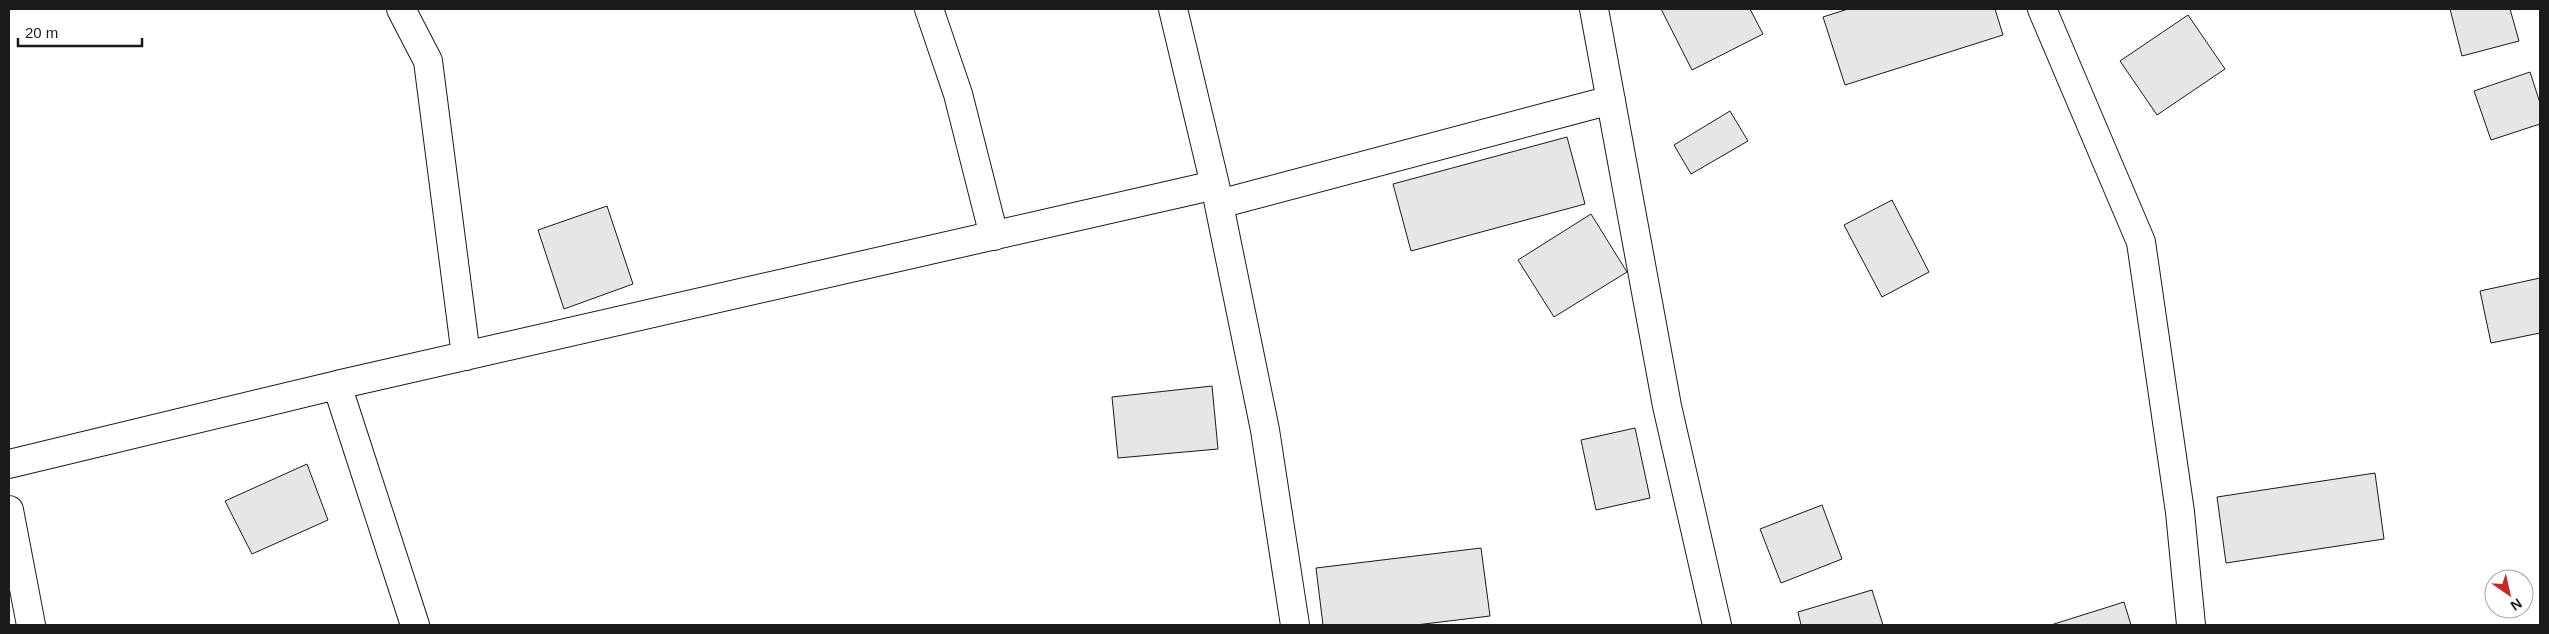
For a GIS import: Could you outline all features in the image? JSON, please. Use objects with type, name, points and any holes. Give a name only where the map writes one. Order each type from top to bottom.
[{"type":"street","points":[[401,9],[428,61],[466,356]]},
{"type":"street","points":[[929,9],[958,94],[994,236]]},
{"type":"street","points":[[1173,9],[1217,195],[1265,430],[1295,625]]},
{"type":"street","points":[[1594,9],[1667,406],[1717,625]]},
{"type":"street","points":[[2042,9],[2140,242],[2180,512],[2191,625]]},
{"type":"street","points":[[9,464],[337,385],[994,236],[1217,195],[1611,100]]},
{"type":"street","points":[[337,385],[415,625]]},
{"type":"street","points":[[9,510],[31,625]]},
{"type":"building","points":[[1661,9],[1750,9],[1763,34],[1692,70]]},
{"type":"building","points":[[1848,9],[1995,9],[2003,35],[1845,85],[1823,17]]},
{"type":"building","points":[[2450,9],[2510,9],[2519,41],[2462,56]]},
{"type":"building","points":[[2188,15],[2225,69],[2157,115],[2120,61]]},
{"type":"building","points":[[2530,72],[2540,103],[2540,124],[2491,140],[2474,91]]},
{"type":"building","points":[[1730,111],[1748,141],[1691,174],[1674,145]]},
{"type":"building","points":[[1567,137],[1585,204],[1411,251],[1393,184]]},
{"type":"building","points":[[1892,200],[1929,272],[1882,297],[1844,225]]},
{"type":"building","points":[[607,206],[633,284],[564,309],[538,230]]},
{"type":"building","points":[[1591,214],[1627,272],[1554,317],[1518,260]]},
{"type":"building","points":[[2540,278],[2540,333],[2491,343],[2480,291]]},
{"type":"building","points":[[1212,386],[1218,449],[1118,458],[1112,397]]},
{"type":"building","points":[[1635,428],[1650,498],[1596,510],[1581,440]]},
{"type":"building","points":[[307,464],[328,520],[252,554],[225,501]]},
{"type":"building","points":[[2375,473],[2384,539],[2226,563],[2217,497]]},
{"type":"building","points":[[1822,505],[1842,559],[1781,583],[1760,529]]},
{"type":"building","points":[[1481,548],[1490,616],[1416,625],[1323,625],[1316,568]]},
{"type":"building","points":[[1872,590],[1883,625],[1801,625],[1798,612]]},
{"type":"building","points":[[2124,602],[2131,625],[2051,625]]}]
